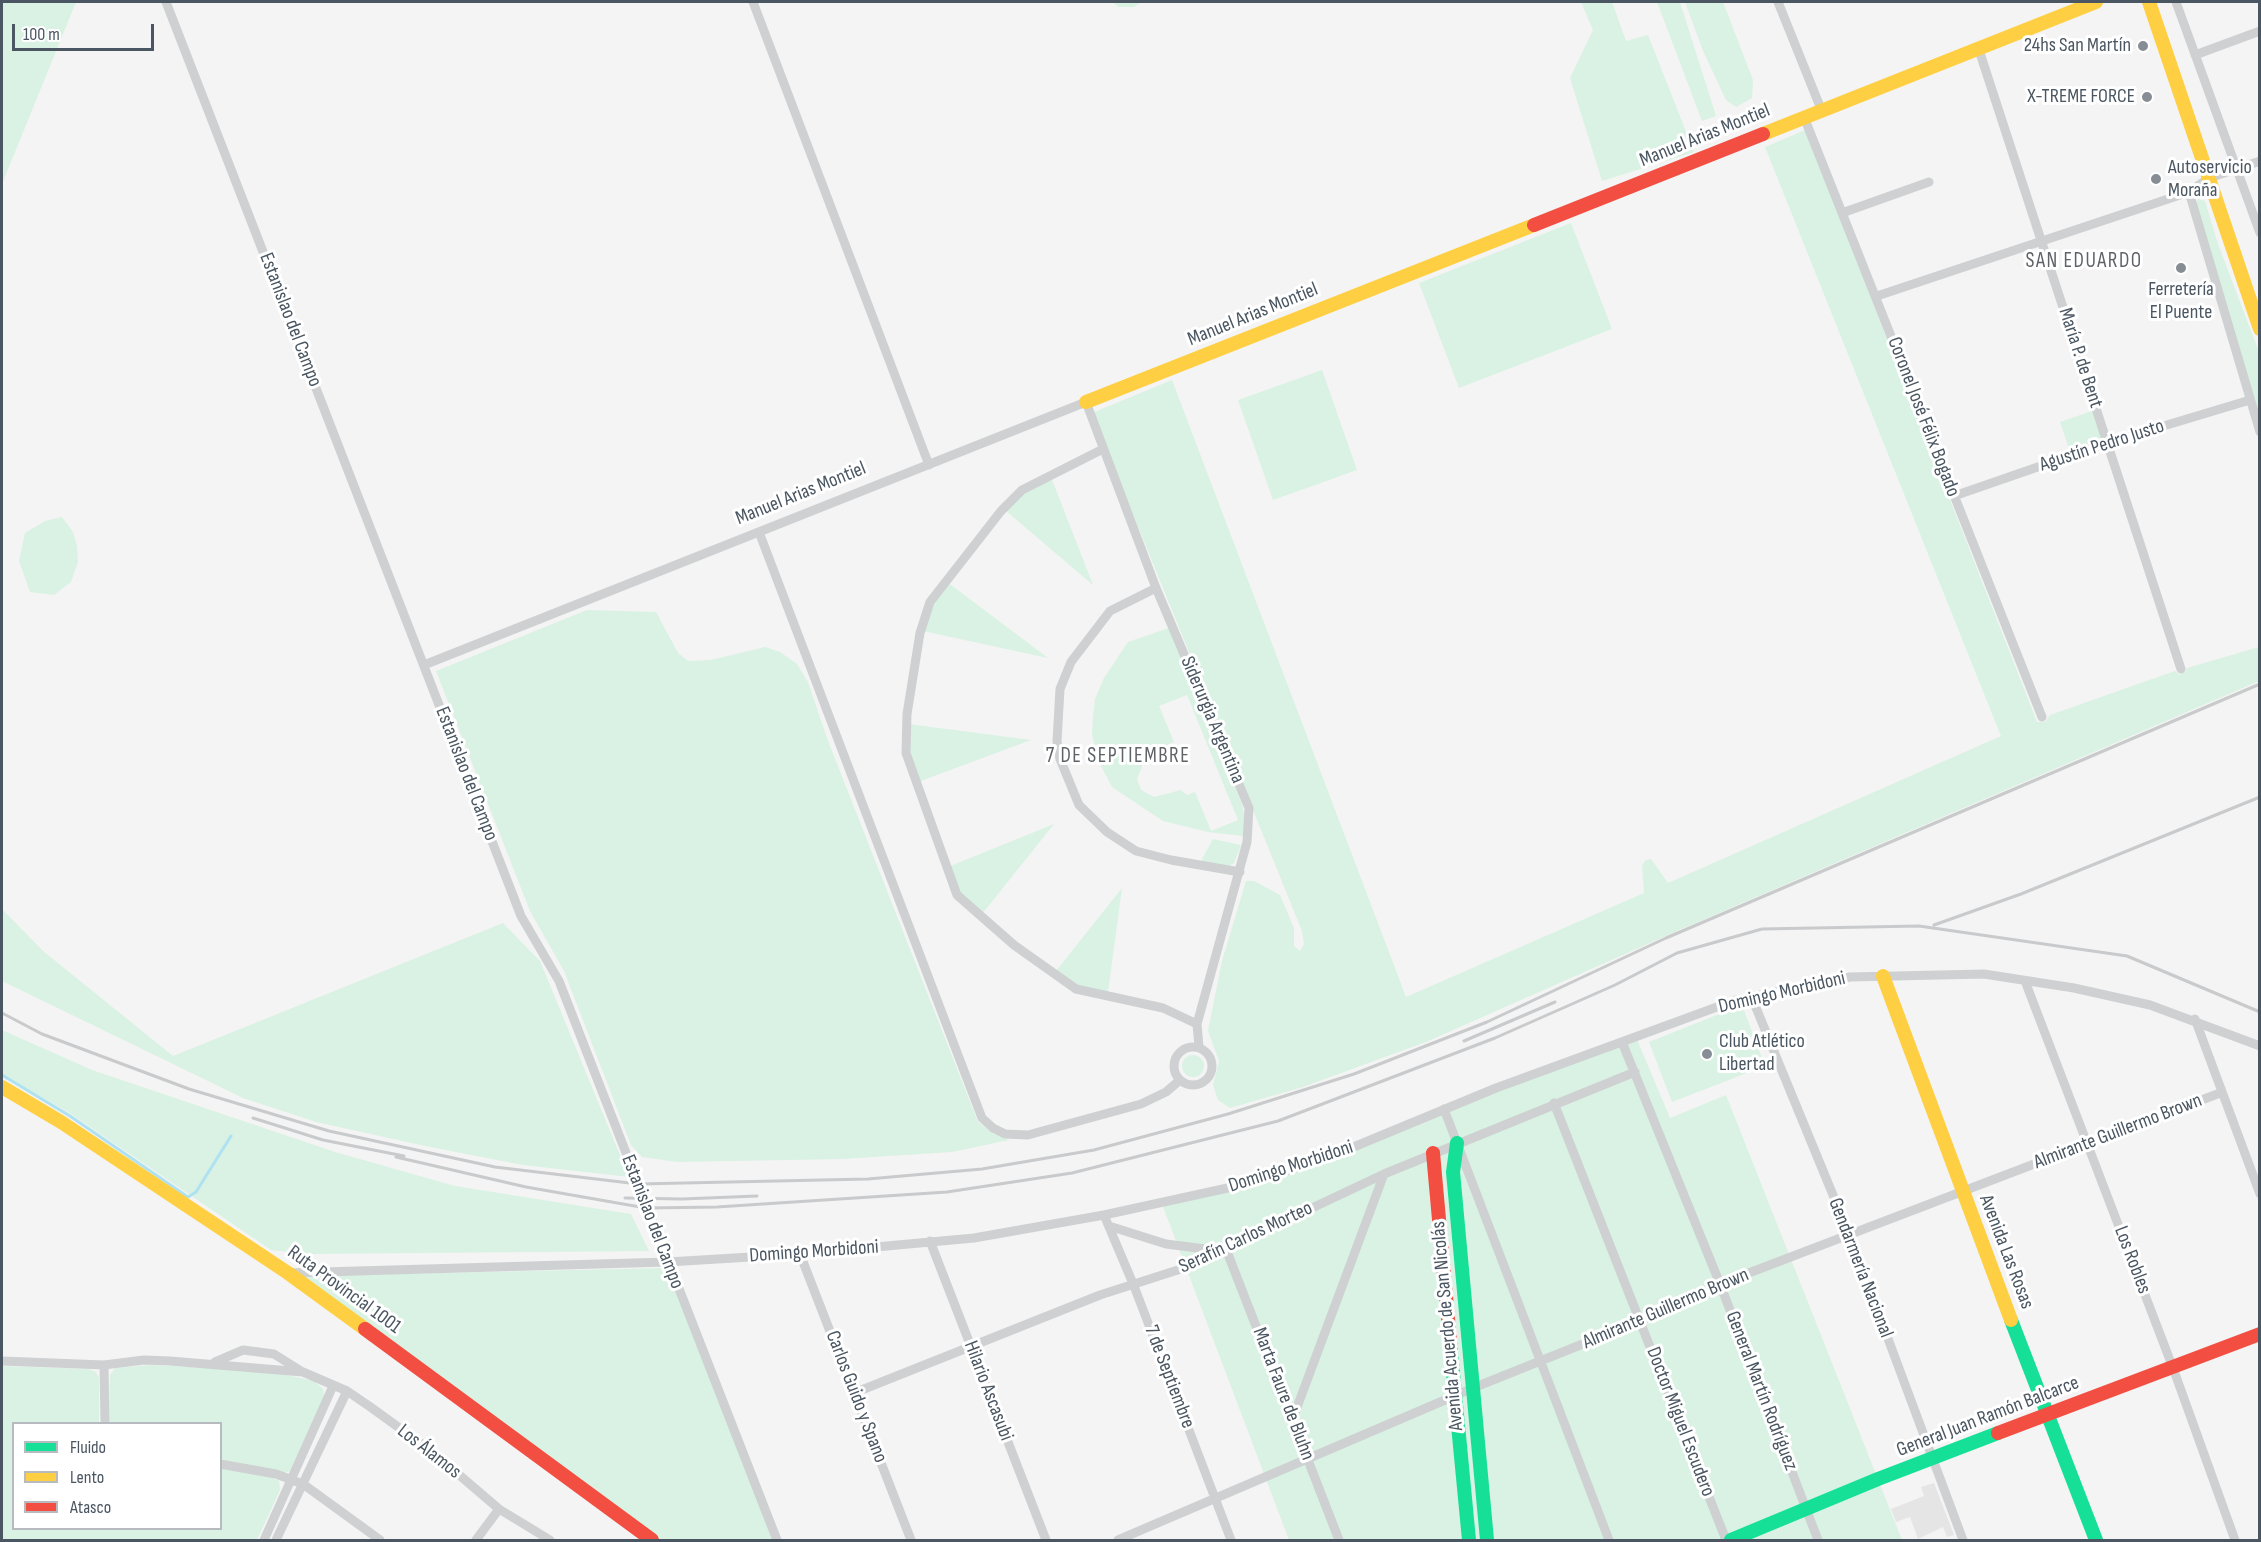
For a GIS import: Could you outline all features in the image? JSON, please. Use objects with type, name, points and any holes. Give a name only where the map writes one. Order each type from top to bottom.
[{"type":"street","name":"Estanislao del Campo","points":[[166,2],[521,916],[559,981],[777,1540]]},
{"type":"street","points":[[753,2],[929,465]]},
{"type":"street","points":[[1778,2],[1821,109]]},
{"type":"street","name":"Manuel Arias Montiel","points":[[424,665],[1821,109],[2096,2]]},
{"type":"street","points":[[2149,2],[2259,329]]},
{"type":"street","points":[[2176,2],[2259,233]]},
{"type":"street","points":[[2195,55],[2259,31]]},
{"type":"street","name":"María P. de Bent","points":[[1978,47],[2181,669]]},
{"type":"street","name":"Coronel José Félix Bogado","points":[[1804,117],[2042,717]]},
{"type":"street","points":[[1876,296],[2189,192],[2209,178],[2259,161]]},
{"type":"street","points":[[1842,213],[1929,182]]},
{"type":"street","points":[[2189,192],[2259,432]]},
{"type":"street","name":"Agustín Pedro Justo","points":[[1954,496],[2107,443],[2250,400]]},
{"type":"street","name":"Siderurgia Argentina","points":[[1086,402],[1156,588],[1246,798],[1249,823],[1240,872],[1197,1024],[1198,1047],[1211,1058],[1211,1074],[1198,1084],[1180,1080]]},
{"type":"street","points":[[1103,449],[1022,490],[994,519],[930,602],[920,633],[907,714],[906,753],[957,895],[1014,945],[1076,989],[1156,1006],[1197,1024]]},
{"type":"street","points":[[759,532],[982,1118],[993,1128],[1005,1134],[1028,1136],[1141,1104],[1166,1092],[1180,1080],[1174,1068],[1178,1054],[1185,1048],[1198,1047]]},
{"type":"street","points":[[1156,588],[1110,611],[1071,662],[1060,689],[1057,741],[1060,759],[1079,805],[1107,832],[1136,851],[1171,860],[1240,872]]},
{"type":"street","name":"Domingo Morbidoni","points":[[288,1273],[668,1262],[800,1254],[974,1238],[1104,1215],[1255,1182],[1339,1153],[1444,1109],[1736,1000],[1850,977],[1984,975],[2074,988],[2150,1005],[2194,1019],[2259,1046]]},
{"type":"street","name":"Avenida Las Rosas","points":[[1883,976],[1961,1191],[2096,1540]]},
{"type":"street","name":"Los Robles","points":[[2025,981],[2173,1368],[2235,1540]]},
{"type":"street","name":"Gendarmería Nacional","points":[[1752,998],[1849,1234],[1931,1460],[1963,1540]]},
{"type":"street","points":[[2194,1019],[2259,1194]]},
{"type":"street","name":"General Martín Rodríguez","points":[[1622,1042],[1720,1284],[1818,1540]]},
{"type":"street","name":"Serafín Carlos Morteo","points":[[854,1393],[970,1345],[1100,1295],[1134,1286],[1224,1250],[1384,1174],[1635,1072]]},
{"type":"street","name":"Ruta Provincial 1001","points":[[2,1087],[62,1122],[288,1273],[652,1540]]},
{"type":"street","name":"Almirante Guillermo Brown","points":[[1118,1540],[1216,1500],[1473,1388],[1640,1321],[1720,1284],[2220,1093]]},
{"type":"street","name":"Doctor Miguel Escudero","points":[[1554,1103],[1726,1540]]},
{"type":"street","name":"Avenida Acuerdo de San Nicolás","points":[[1444,1109],[1457,1143],[1453,1172],[1487,1540]]},
{"type":"street","points":[[1457,1143],[1609,1540]]},
{"type":"street","name":"Avenida Acuerdo de San Nicolás","points":[[1433,1154],[1469,1540]]},
{"type":"street","points":[[1293,1418],[1384,1174]]},
{"type":"street","name":"7 de Septiembre","points":[[1104,1215],[1134,1286],[1231,1540]]},
{"type":"street","points":[[1109,1226],[1166,1244],[1224,1250]]},
{"type":"street","name":"Hilario Ascasubi","points":[[930,1241],[1046,1540]]},
{"type":"street","name":"Marta Faure de Bluhn","points":[[1224,1250],[1293,1418],[1339,1540]]},
{"type":"street","name":"Carlos Guido y Spano","points":[[800,1254],[911,1540]]},
{"type":"street","name":"General Juan Ramón Balcarce","points":[[1731,1540],[1805,1509],[2259,1334]]},
{"type":"street","name":"Los Álamos","points":[[213,1363],[243,1350],[273,1354],[303,1372],[346,1391],[430,1450],[499,1509],[550,1540]]},
{"type":"street","name":"Los Álamos","points":[[2,1361],[104,1365],[144,1360],[213,1363],[303,1372]]},
{"type":"street","points":[[104,1365],[105,1422]]},
{"type":"street","points":[[264,1540],[333,1386]]},
{"type":"street","points":[[276,1540],[346,1391]]},
{"type":"street","points":[[222,1464],[303,1484],[380,1540]]},
{"type":"street","points":[[476,1540],[499,1509]]},
{"type":"shaded area","points":[[1934,1483],[1954,1535],[1947,1537],[1943,1527],[1918,1539],[1910,1517],[1896,1522],[1891,1509],[1924,1496],[1921,1487]]},
{"type":"green space","points":[[2,2],[76,2],[2,184]]},
{"type":"green space","points":[[1113,2],[1140,3],[1134,7],[1118,7]]},
{"type":"green space","points":[[1581,2],[1612,2],[1626,41],[1648,35],[1694,152],[1602,181],[1570,78],[1593,30]]},
{"type":"green space","points":[[1657,2],[1680,2],[1716,116],[1702,121]]},
{"type":"green space","points":[[1685,2],[1723,2],[1753,80],[1752,98],[1736,107],[1726,100],[1703,51]]},
{"type":"green space","points":[[1805,130],[2037,722],[2045,722],[2050,715],[2175,671],[2180,675],[2187,668],[2259,647],[2259,681],[1677,931],[1426,1042],[1303,1087],[1230,1108],[1218,1100],[1213,1085],[1219,1061],[1208,1031],[1222,961],[1246,881],[1254,881],[1280,895],[1294,928],[1294,946],[1300,951],[1304,944],[1302,931],[1092,413],[1172,380],[1406,997],[1644,893],[1642,865],[1646,860],[1651,859],[1668,883],[2001,736],[1765,147]]},
{"type":"green space","points":[[2198,199],[2205,201],[2218,244],[2259,352],[2259,417],[2196,203]]},
{"type":"green space","points":[[1571,223],[1612,329],[1459,388],[1419,283]]},
{"type":"green space","points":[[1322,370],[1357,470],[1273,500],[1238,400]]},
{"type":"green space","points":[[2092,411],[2103,441],[2070,452],[2060,422]]},
{"type":"green space","points":[[1051,477],[1093,585],[1006,511],[1024,493]]},
{"type":"green space","points":[[62,517],[73,532],[77,546],[78,562],[71,582],[54,595],[30,592],[19,561],[25,533],[45,521]]},
{"type":"green space","points":[[947,582],[1048,658],[923,631],[933,603]]},
{"type":"green space","points":[[587,610],[656,612],[678,653],[688,661],[711,660],[765,647],[780,652],[797,664],[808,682],[828,741],[978,1122],[994,1134],[1009,1140],[952,1152],[842,1159],[677,1162],[642,1157],[631,1145],[564,971],[530,911],[436,671]]},
{"type":"green space","points":[[1169,628],[1242,804],[1245,819],[1243,836],[1208,832],[1163,821],[1112,787],[1100,764],[1092,735],[1093,716],[1095,699],[1104,678],[1128,642]],"holes":[[[1187,695],[1238,820],[1211,831],[1195,792],[1187,795],[1181,790],[1154,797],[1141,790],[1137,779],[1144,761],[1165,751],[1167,745],[1174,742],[1159,706]]]},
{"type":"green space","points":[[908,724],[1031,740],[918,782],[908,752]]},
{"type":"green space","points":[[1054,824],[982,914],[960,892],[948,867]]},
{"type":"green space","points":[[1213,839],[1241,845],[1234,863],[1229,866],[1203,862],[1202,859]]},
{"type":"green space","points":[[1122,888],[1108,992],[1077,987],[1056,971]]},
{"type":"green space","points":[[2,909],[43,951],[173,1056],[503,923],[540,961],[629,1177],[523,1165],[425,1146],[316,1122],[243,1098],[2,981]]},
{"type":"green space","name":"Club Atlético Libertad","points":[[1742,1005],[1765,1066],[1672,1102],[1649,1042]]},
{"type":"green space","points":[[2,1030],[92,1070],[335,1152],[455,1186],[631,1214],[649,1251],[308,1254],[271,1250],[71,1114],[2,1074]]},
{"type":"green space","points":[[1636,1037],[1670,1118],[1726,1095],[1902,1540],[1289,1540],[1162,1204],[1255,1182]]},
{"type":"green space","points":[[1193,1055],[1201,1058],[1204,1066],[1201,1074],[1193,1077],[1185,1074],[1182,1066],[1185,1058]]},
{"type":"green space","points":[[666,1268],[730,1425],[772,1540],[658,1540],[299,1276]]},
{"type":"green space","points":[[152,1365],[269,1371],[314,1381],[323,1389],[324,1396],[290,1471],[285,1473],[222,1460],[222,1422],[109,1422],[110,1375],[115,1368]]},
{"type":"green space","points":[[2,1366],[88,1369],[96,1372],[99,1378],[99,1422],[12,1422],[12,1530],[222,1530],[222,1468],[269,1476],[279,1481],[280,1490],[257,1540],[2,1540]]},
{"type":"waterway","points":[[2,1075],[70,1116],[188,1197],[196,1192],[231,1136]]},
{"type":"railway","points":[[2,1013],[42,1034],[189,1089],[329,1131],[495,1167],[638,1184],[868,1179],[982,1169],[1094,1150],[1228,1114],[1354,1074],[1487,1022],[1666,938],[2260,684]]},
{"type":"railway","points":[[1934,925],[2021,894],[2260,797]]},
{"type":"railway","points":[[396,1157],[526,1187],[646,1208],[717,1207],[947,1192],[1072,1173],[1278,1121],[1495,1038],[1615,985],[1677,953],[1762,929],[1919,926],[2127,956],[2260,1012]]},
{"type":"railway","points":[[1464,1041],[1555,1002]]},
{"type":"railway","points":[[253,1118],[323,1140],[404,1156]]},
{"type":"railway","points":[[625,1198],[682,1199],[757,1196]]},
{"type":"traffic: fast","points":[[1457,1143],[1453,1172],[1487,1540]]},
{"type":"traffic: fast","points":[[2011,1320],[2096,1540]]},
{"type":"traffic: fast","points":[[1451,1352],[1469,1540]]},
{"type":"traffic: fast","points":[[1731,1540],[1878,1479],[1998,1433]]},
{"type":"traffic: slow","points":[[1763,134],[2096,2]]},
{"type":"traffic: slow","points":[[2149,2],[2260,329]]},
{"type":"traffic: slow","points":[[1086,402],[1534,225]]},
{"type":"traffic: slow","points":[[1883,976],[2011,1320]]},
{"type":"traffic: slow","points":[[2,1087],[61,1122],[288,1273],[365,1329]]},
{"type":"traffic: jam","points":[[1534,225],[1763,134]]},
{"type":"traffic: jam","points":[[1433,1153],[1451,1352]]},
{"type":"traffic: jam","points":[[365,1329],[652,1540]]},
{"type":"traffic: jam","points":[[1998,1433],[2260,1334]]},
{"type":"place","name":"24hs San Martín","points":[[2143,46]]},
{"type":"place","name":"X-TREME FORCE","points":[[2147,97]]},
{"type":"place","name":"Autoservicio Moraña","points":[[2156,179]]},
{"type":"place","name":"Ferretería El Puente","points":[[2181,268]]},
{"type":"place","name":"Club Atlético Libertad","points":[[1707,1054]]},
{"type":"district","name":"SAN EDUARDO","points":[[2084,262]]},
{"type":"district","name":"7 DE SEPTIEMBRE","points":[[1118,757]]}]
